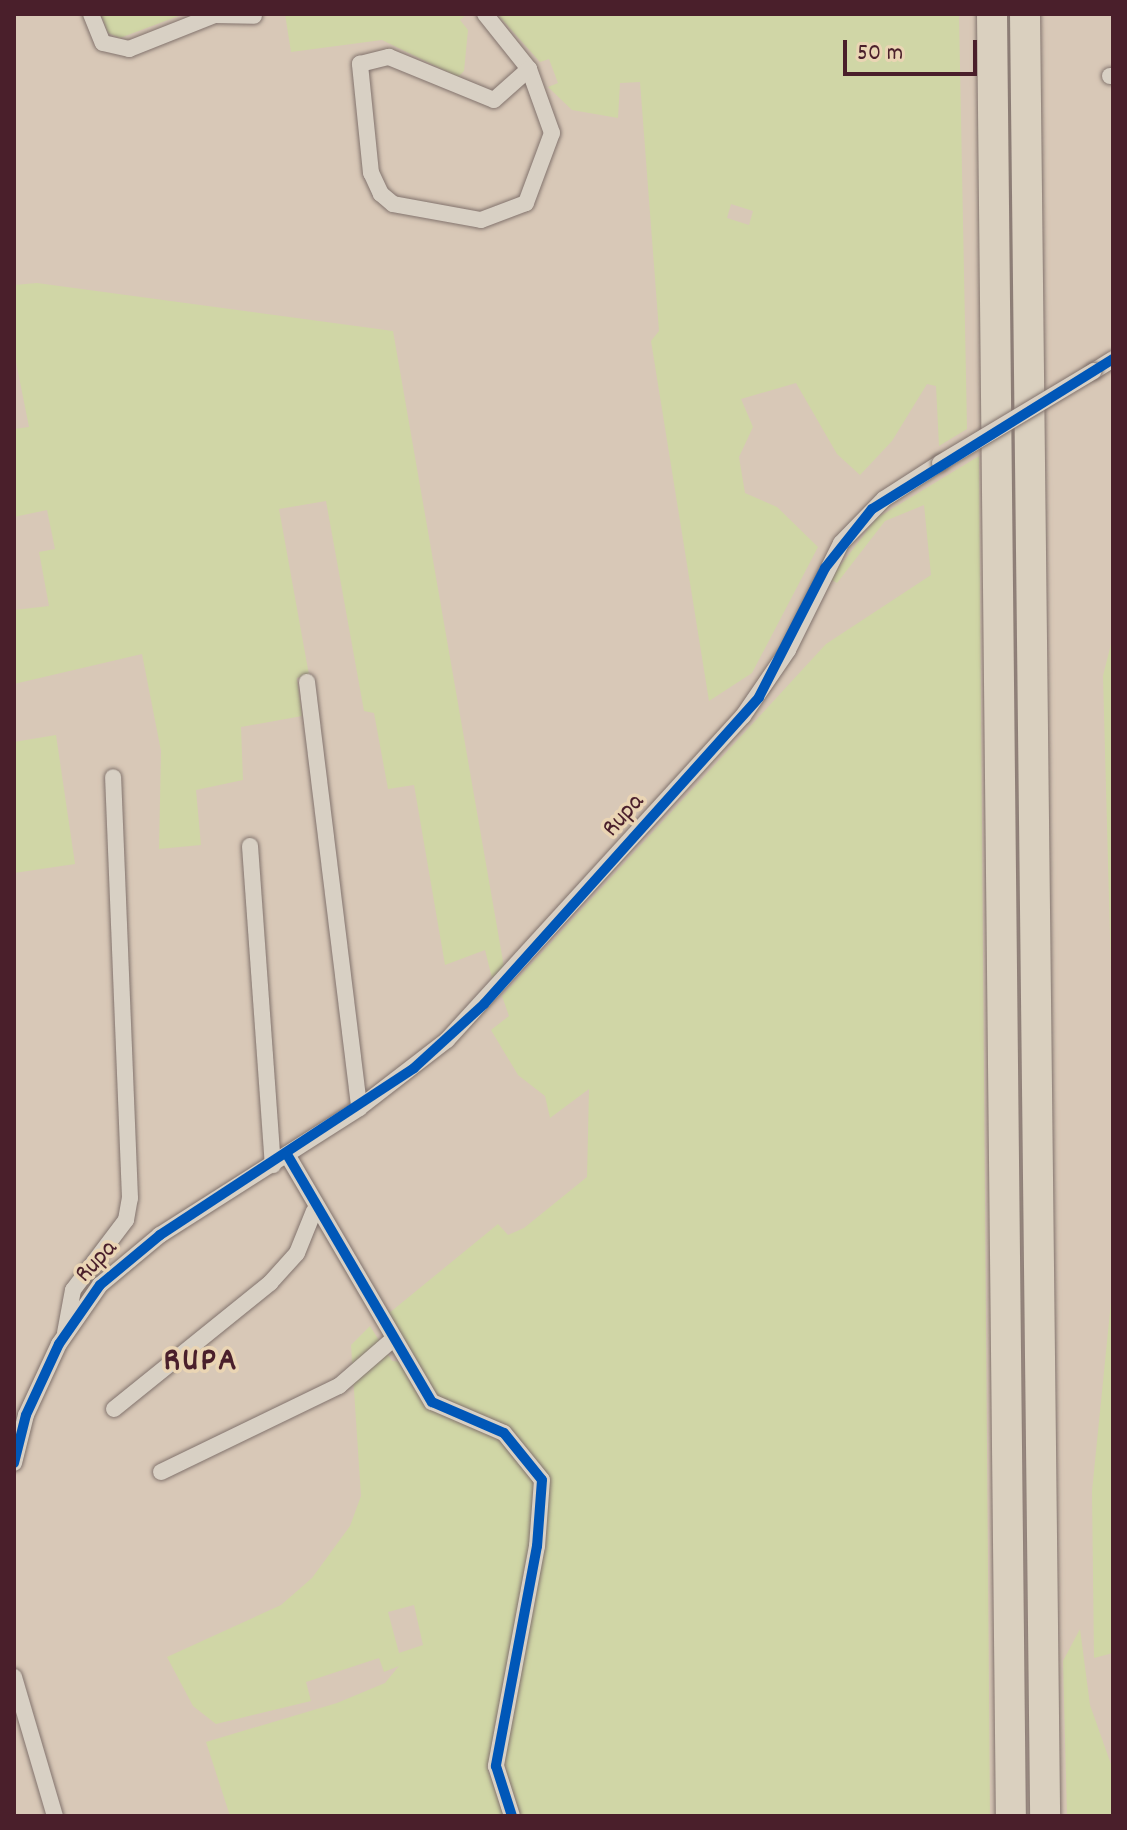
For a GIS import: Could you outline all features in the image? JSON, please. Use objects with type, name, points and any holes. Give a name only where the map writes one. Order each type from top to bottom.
[{"type":"highway","points":[[992,14],[1011,1816]]},
{"type":"highway","points":[[1025,14],[1045,1816]]},
{"type":"street","points":[[91,14],[103,43],[129,49],[215,15],[254,16]]},
{"type":"street","points":[[485,14],[529,69],[552,133],[526,203],[481,220],[393,204],[381,194],[371,173],[360,64],[389,57],[494,100],[529,69]]},
{"type":"street","name":"Rupa","points":[[14,1463],[20,1410],[65,1333],[132,1255],[359,1108],[484,1004],[716,746],[774,675],[841,543],[884,499],[1113,359]]},
{"type":"street","points":[[307,682],[359,1108]]},
{"type":"street","name":"Rupa","points":[[65,1333],[73,1290],[126,1220],[130,1198],[113,777]]},
{"type":"street","points":[[250,846],[280,1160],[432,1402],[504,1433],[542,1480],[537,1546],[496,1766],[512,1816]]},
{"type":"street","points":[[114,1409],[270,1283],[297,1253],[314,1211]]},
{"type":"street","points":[[161,1472],[339,1386],[391,1341]]},
{"type":"street","points":[[14,1677],[55,1816]]},
{"type":"green space","points":[[101,14],[184,14],[120,38],[108,33]]},
{"type":"green space","points":[[285,14],[467,14],[460,20],[468,30],[464,71],[458,77],[382,40],[291,52]]},
{"type":"green space","points":[[497,14],[959,14],[967,429],[939,446],[936,386],[927,384],[892,441],[860,475],[837,454],[796,383],[741,399],[753,427],[739,457],[745,493],[777,507],[818,547],[752,673],[709,701],[651,341],[659,331],[640,82],[620,83],[618,118],[572,110],[548,87],[558,83],[549,59],[540,62]],"holes":[[[731,204],[753,211],[749,225],[727,218]]]},
{"type":"green space","points":[[37,283],[393,331],[504,967],[492,978],[485,950],[445,965],[414,785],[388,789],[374,713],[364,711],[326,501],[279,509],[309,675],[297,678],[302,716],[241,727],[243,780],[196,790],[201,845],[159,849],[161,751],[142,654],[14,684],[14,610],[49,606],[39,552],[55,549],[47,510],[14,517],[14,429],[29,427],[14,352],[14,285]]},
{"type":"green space","points":[[979,456],[990,1816],[520,1816],[493,1752],[487,1767],[504,1816],[230,1816],[206,1742],[337,1703],[385,1683],[399,1666],[384,1672],[379,1658],[306,1682],[311,1701],[216,1724],[193,1706],[167,1657],[281,1605],[312,1578],[350,1526],[361,1496],[351,1345],[370,1326],[392,1361],[411,1363],[388,1314],[498,1224],[508,1235],[524,1228],[587,1177],[589,1089],[550,1118],[545,1096],[518,1075],[491,1030],[509,1016],[502,996],[826,644],[931,575],[924,505],[885,521],[837,583],[830,579],[877,518]],"holes":[[[414,1605],[423,1645],[399,1653],[388,1612]]]},
{"type":"green space","points":[[1113,636],[1113,1048],[1103,676]]},
{"type":"green space","points":[[56,735],[75,864],[14,873],[14,742]]},
{"type":"green space","points":[[1113,1282],[1113,1653],[1094,1658],[1092,1491]]},
{"type":"green space","points":[[1080,1629],[1090,1705],[1113,1770],[1113,1816],[1067,1816],[1063,1661]]},
{"type":"cycle path","points":[[14,1463],[26,1415],[59,1344],[100,1285],[160,1235],[414,1068],[484,1004],[759,697],[825,568],[872,509],[1113,359]]},
{"type":"cycle path","points":[[288,1156],[432,1402],[504,1433],[542,1480],[537,1546],[496,1766],[512,1816]]},
{"type":"district","name":"RUPA","points":[[201,1363]]}]
